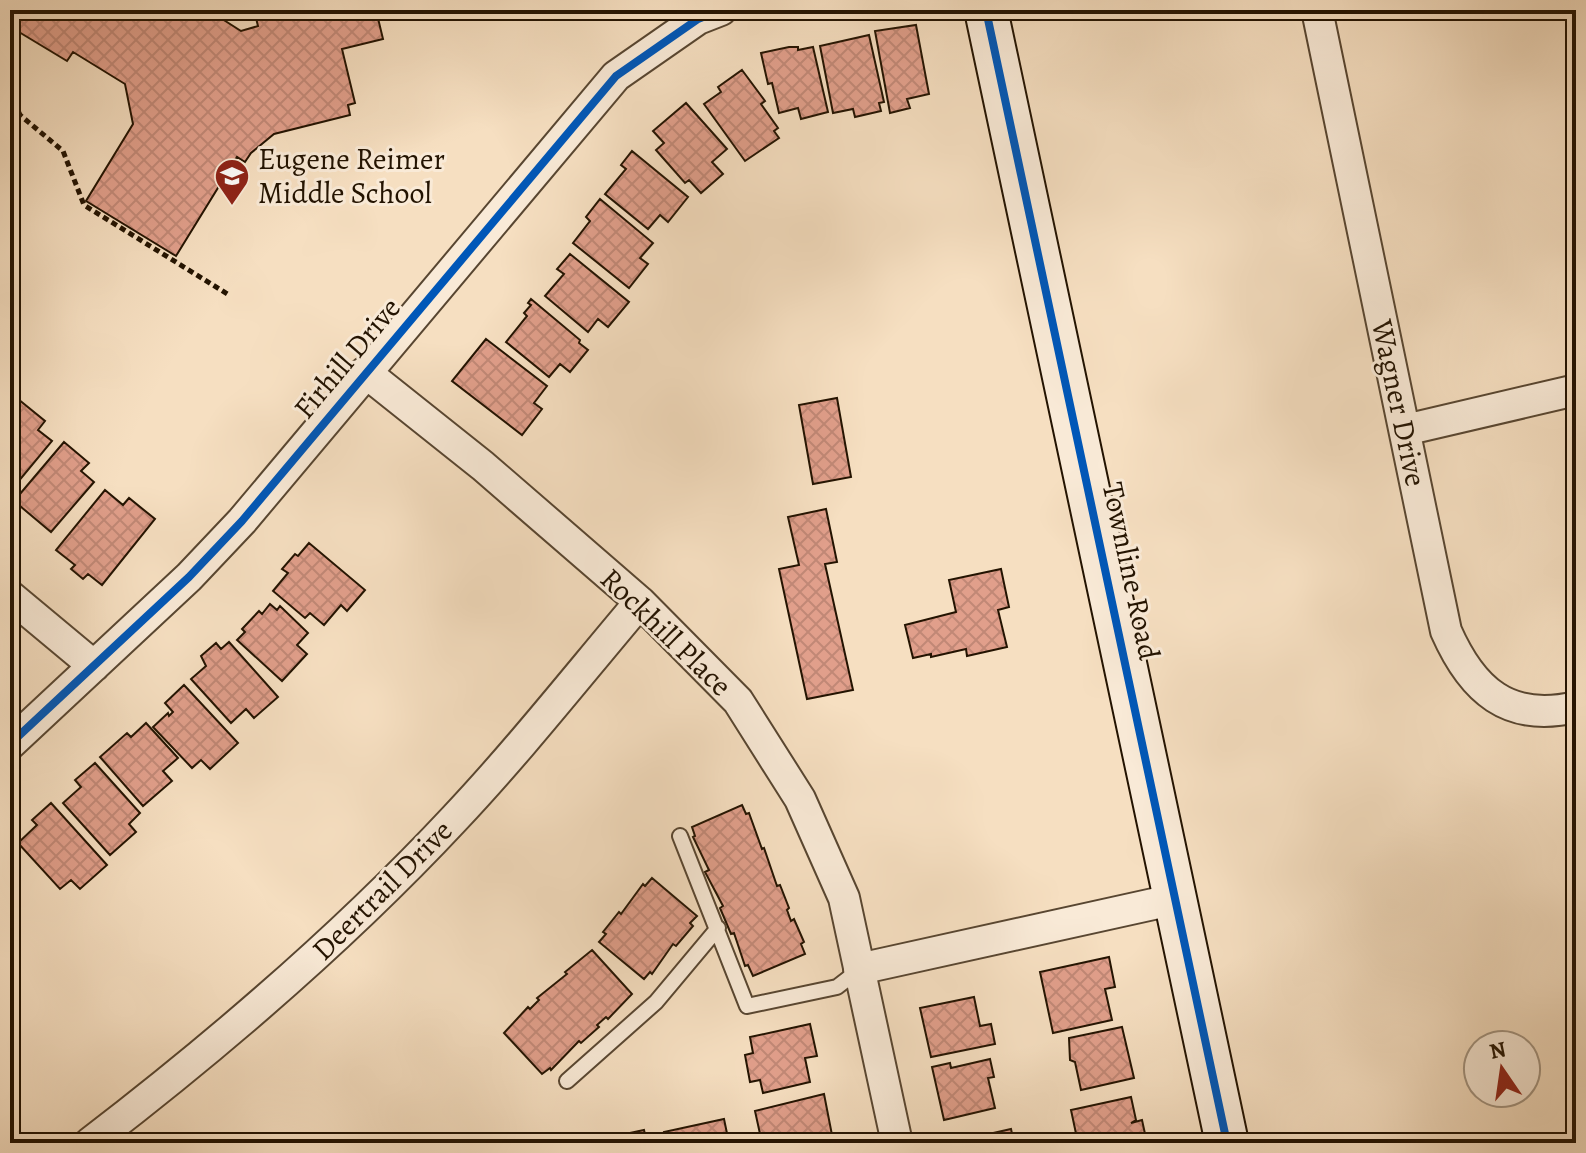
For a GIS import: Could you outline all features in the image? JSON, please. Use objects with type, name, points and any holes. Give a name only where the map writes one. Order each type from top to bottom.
[{"type":"street","name":"Firhill Drive","points":[[10,744],[189,577],[242,521],[616,76],[698,19],[721,10]]},
{"type":"street","name":"Townline Road","points":[[986,10],[1227,1143]]},
{"type":"street","name":"Wagner Drive","points":[[1317,10],[1446,631],[1460,662],[1485,691],[1516,708],[1550,714],[1576,707]]},
{"type":"street","name":"Rockhill Place","points":[[365,372],[483,466],[640,602],[738,701],[800,799],[844,898],[897,1143]]},
{"type":"street","points":[[1405,430],[1576,390]]},
{"type":"street","points":[[10,596],[94,666]]},
{"type":"street","name":"Deertrail Drive","points":[[90,1143],[164,1086],[328,945],[456,818],[640,602]]},
{"type":"street","points":[[859,969],[1176,899]]},
{"type":"lane","points":[[680,836],[747,1006],[837,987],[859,969]]},
{"type":"lane","points":[[567,1081],[656,1002],[718,928]]},
{"type":"path","points":[[10,30],[23,10]]},
{"type":"path","points":[[10,36],[16,45],[10,93],[20,115],[63,151],[84,205],[229,295]]},
{"type":"building","points":[[26,10],[208,10],[241,31],[258,26],[254,10],[376,10],[383,39],[342,49],[355,103],[348,105],[350,115],[274,134],[245,162],[237,157],[176,256],[86,201],[133,124],[125,84],[73,52],[67,61],[14,29]]},
{"type":"building","points":[[916,25],[929,94],[907,99],[910,108],[890,113],[875,31]]},
{"type":"building","points":[[869,35],[884,102],[879,103],[881,111],[855,117],[853,109],[833,113],[820,46]]},
{"type":"building","points":[[798,47],[798,50],[813,47],[828,112],[801,119],[798,108],[779,113],[761,53]]},
{"type":"building","points":[[742,70],[765,101],[761,104],[778,128],[774,131],[779,138],[745,161],[704,104],[721,92],[718,87]]},
{"type":"building","points":[[686,103],[727,149],[712,162],[723,174],[701,193],[689,180],[685,183],[656,150],[664,143],[653,131]]},
{"type":"building","points":[[632,151],[688,197],[668,222],[660,215],[648,229],[605,194],[626,169],[621,165]]},
{"type":"building","points":[[600,199],[653,243],[640,258],[648,264],[629,288],[573,243],[590,221],[586,217]]},
{"type":"building","points":[[570,254],[629,302],[608,327],[598,319],[588,332],[545,296],[564,274],[557,269]]},
{"type":"building","points":[[531,299],[588,350],[570,372],[560,364],[549,377],[506,342],[527,316],[524,313],[531,305],[528,303]]},
{"type":"building","points":[[486,339],[547,386],[534,403],[542,409],[522,435],[452,381]]},
{"type":"building","points":[[837,398],[851,477],[813,484],[799,405]]},
{"type":"building","points":[[18,399],[45,421],[38,430],[52,441],[10,488],[10,408]]},
{"type":"building","points":[[64,442],[89,463],[81,471],[94,482],[51,532],[14,501]]},
{"type":"building","points":[[105,490],[123,505],[129,498],[155,519],[102,585],[88,574],[83,579],[71,569],[75,565],[56,550]]},
{"type":"building","points":[[826,509],[837,562],[825,564],[853,690],[807,699],[779,569],[799,565],[788,517]]},
{"type":"building","points":[[309,543],[365,590],[347,611],[341,605],[324,625],[310,613],[305,618],[273,591],[288,573],[282,569]]},
{"type":"building","points":[[1001,569],[1009,607],[998,610],[1007,647],[967,656],[966,649],[913,658],[905,625],[956,612],[949,580]]},
{"type":"building","points":[[270,604],[277,610],[280,606],[308,633],[297,645],[307,654],[282,681],[237,640],[245,632],[242,629]]},
{"type":"building","points":[[229,642],[278,697],[254,718],[246,709],[231,723],[191,679],[206,666],[201,656],[216,643],[221,649]]},
{"type":"building","points":[[184,685],[238,743],[210,769],[201,760],[192,768],[153,727],[173,712],[165,703]]},
{"type":"building","points":[[146,723],[178,758],[163,771],[172,781],[143,806],[100,757],[127,733],[131,737]]},
{"type":"building","points":[[95,763],[140,813],[129,824],[136,832],[110,855],[63,803],[81,787],[75,780]]},
{"type":"building","points":[[51,803],[107,865],[80,889],[71,880],[60,889],[18,843],[37,825],[32,820]]},
{"type":"building","points":[[742,805],[746,814],[749,813],[777,886],[780,885],[791,921],[794,919],[804,942],[801,944],[805,954],[753,976],[748,965],[745,966],[734,933],[731,934],[720,908],[723,906],[705,872],[709,870],[693,837],[692,827]]},
{"type":"building","points":[[652,878],[697,916],[690,923],[693,926],[676,946],[673,944],[652,974],[650,972],[644,979],[599,942],[619,912],[621,914],[643,884],[645,886]]},
{"type":"building","points":[[592,950],[632,994],[551,1070],[542,1074],[504,1033],[528,1007],[530,1009],[539,1000],[537,998]]},
{"type":"building","points":[[1109,957],[1115,987],[1105,989],[1112,1020],[1053,1033],[1040,972]]},
{"type":"building","points":[[974,997],[980,1026],[991,1024],[995,1044],[931,1057],[920,1008]]},
{"type":"building","points":[[810,1024],[817,1056],[805,1058],[810,1082],[763,1093],[760,1080],[750,1082],[745,1055],[753,1053],[750,1037]]},
{"type":"building","points":[[1122,1027],[1134,1078],[1081,1090],[1075,1062],[1070,1060],[1069,1038]]},
{"type":"building","points":[[990,1059],[994,1077],[988,1078],[995,1108],[944,1120],[932,1067],[950,1063],[951,1068]]},
{"type":"building","points":[[824,1094],[832,1135],[811,1139],[812,1143],[762,1143],[755,1111]]},
{"type":"building","points":[[1131,1097],[1136,1120],[1131,1123],[1142,1120],[1147,1143],[1078,1143],[1071,1110]]},
{"type":"building","points":[[724,1119],[729,1143],[666,1143],[664,1132]]},
{"type":"building","points":[[1011,1129],[1014,1143],[953,1142]]},
{"type":"building","points":[[644,1130],[647,1143],[593,1141]]},
{"type":"cycle path","points":[[10,744],[189,577],[242,521],[616,76],[698,19],[721,10]]},
{"type":"cycle path","points":[[986,10],[1227,1143]]},
{"type":"place","name":"Eugene Reimer Middle School","points":[[232,207]]}]
